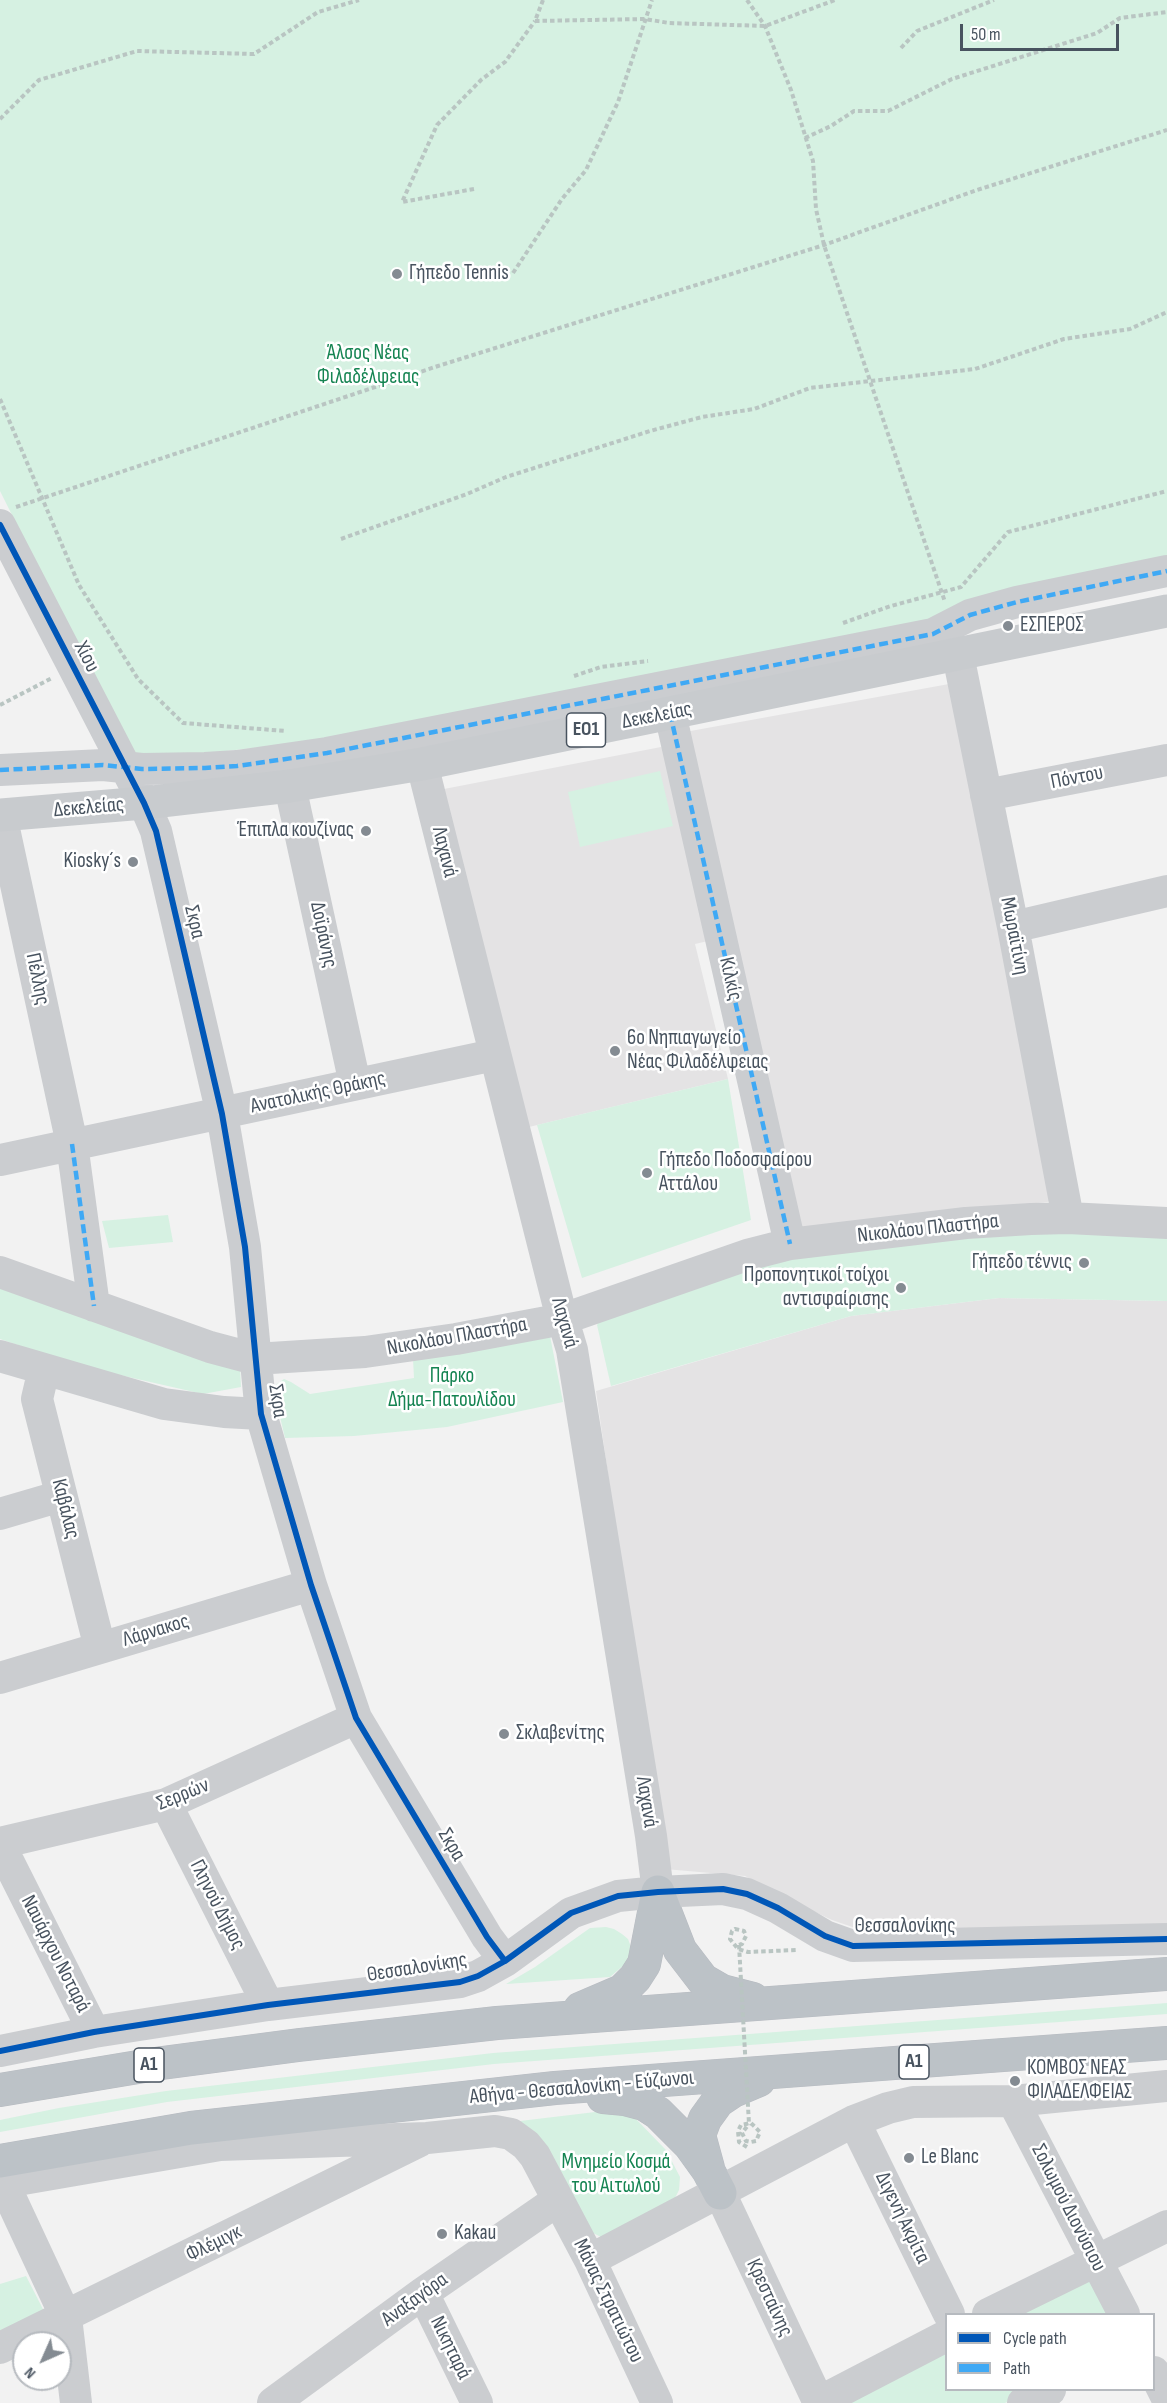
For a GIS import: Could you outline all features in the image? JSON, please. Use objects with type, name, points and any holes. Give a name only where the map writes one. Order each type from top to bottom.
[{"type":"highway","points":[[658,1892],[680,1950],[703,1980],[722,1991],[778,2002]]},
{"type":"highway","points":[[554,2019],[622,1991],[635,1978],[644,1964],[658,1892]]},
{"type":"highway","name":"Α1","points":[[0,2090],[162,2063],[299,2045],[554,2019],[1167,1974]]},
{"type":"highway","name":"Αθήνα - Θεσσαλονίκη - Εύζωνοι","points":[[1,2175],[65,2148],[213,2125],[555,2088],[1167,2043]]},
{"type":"highway","points":[[714,2181],[699,2135],[705,2119],[718,2101],[733,2091],[778,2072]]},
{"type":"highway","points":[[555,2088],[644,2104],[673,2126],[690,2145],[714,2181]]},
{"type":"main road","name":"Δεκελείας","points":[[1,815],[144,803],[291,786],[422,764],[1167,611]]},
{"type":"street","name":"Χίου","points":[[5,517],[73,667],[144,803]]},
{"type":"street","points":[[0,770],[103,765],[152,769],[237,766],[327,753],[933,634],[970,615],[1017,602],[1167,571]]},
{"type":"street","name":"Μωραϊτίνη","points":[[958,655],[1013,927],[1068,1218]]},
{"type":"street","name":"Κιλκίς","points":[[670,713],[790,1244]]},
{"type":"street","name":"Πόντου","points":[[986,795],[1167,760]]},
{"type":"street","name":"Λαχανά","points":[[422,764],[494,1055],[572,1350],[651,1836],[658,1892]]},
{"type":"street","name":"Δοϊράνης","points":[[291,786],[355,1084]]},
{"type":"street","name":"Σκρα","points":[[144,803],[156,831],[222,1114],[245,1247],[261,1414],[311,1585],[356,1718],[487,1937],[505,1961]]},
{"type":"street","name":"Πέλλης","points":[[1,815],[72,1144],[94,1306]]},
{"type":"street","points":[[1013,927],[1167,891]]},
{"type":"street","name":"Ανατολικής Θράκης","points":[[0,1160],[494,1055]]},
{"type":"street","name":"Νικολάου Πλαστήρα","points":[[0,1272],[210,1347],[255,1359],[365,1352],[456,1339],[563,1318],[747,1255],[790,1244],[966,1222],[1068,1218],[1167,1222]]},
{"type":"street","points":[[0,1356],[164,1404],[224,1412],[261,1414]]},
{"type":"street","name":"Καβάλας","points":[[44,1369],[37,1399],[100,1648]]},
{"type":"street","points":[[0,1514],[61,1496]]},
{"type":"street","name":"Λάρνακος","points":[[0,1678],[311,1585]]},
{"type":"street","name":"Σερρών","points":[[0,1844],[166,1804],[356,1718]]},
{"type":"street","name":"Γληνού Δήμος","points":[[166,1804],[268,2005]]},
{"type":"street","name":"Ναυάρχου Νοταρά","points":[[0,1844],[94,2032]]},
{"type":"street","name":"Θεσσαλονίκης","points":[[0,2051],[94,2032],[268,2005],[460,1982],[478,1976],[505,1961],[571,1913],[618,1896],[658,1892],[723,1889],[747,1894],[778,1908],[825,1936],[853,1946],[1167,1939]]},
{"type":"street","points":[[590,2260],[714,2181],[888,2108],[913,2102],[1013,2101],[1167,2085]]},
{"type":"street","name":"Σολωμού Διονύσιου","points":[[1013,2101],[1123,2313]]},
{"type":"street","name":"Διγενή Ακρίτα","points":[[854,2121],[949,2313]]},
{"type":"street","points":[[76,2403],[66,2317],[1,2175],[220,2145],[427,2138],[495,2131],[511,2134],[526,2145],[535,2156],[558,2200]]},
{"type":"street","name":"Φλέμιγκ","points":[[0,2348],[427,2138]]},
{"type":"street","name":"Κρεσταίνης","points":[[714,2181],[819,2402]]},
{"type":"street","name":"Μάνας Στρατιώτου","points":[[558,2200],[590,2260],[657,2403]]},
{"type":"street","name":"Αναξαγόρα","points":[[273,2403],[305,2393],[423,2293],[558,2200]]},
{"type":"street","points":[[990,2313],[1167,2226]]},
{"type":"street","name":"Νικηταρά","points":[[423,2293],[477,2403]]},
{"type":"street","points":[[819,2402],[945,2337]]},
{"type":"street","points":[[1155,2374],[1167,2398]]},
{"type":"street","points":[[1023,2403],[1048,2391]]},
{"type":"path","points":[[0,119],[39,80],[137,51],[254,54],[318,12],[359,0]]},
{"type":"path","points":[[474,189],[402,202],[437,125],[481,80],[505,62],[535,21],[543,0]]},
{"type":"path","points":[[513,273],[562,199],[586,170],[618,102],[652,0]]},
{"type":"path","points":[[747,0],[765,26],[806,138],[813,161],[816,209],[824,245],[942,592],[950,624]]},
{"type":"path","points":[[535,21],[645,19],[669,23],[765,26],[835,0]]},
{"type":"path","points":[[901,48],[917,31],[994,0]]},
{"type":"path","points":[[806,138],[854,111],[888,111],[952,79],[1097,33],[1120,18],[1167,12]]},
{"type":"path","points":[[5,517],[42,498],[438,366],[824,245],[977,190],[1167,130]]},
{"type":"path","points":[[341,539],[467,494],[506,477],[702,417],[754,409],[810,388],[975,369],[1064,339],[1130,329],[1167,312]]},
{"type":"path","points":[[0,399],[79,585],[138,679],[183,723],[295,731]]},
{"type":"path","points":[[837,625],[891,606],[961,587],[1008,532],[1167,491]]},
{"type":"path","points":[[567,678],[601,667],[657,660]]},
{"type":"path","points":[[0,705],[73,667]]},
{"type":"path","points":[[750,2123],[760,2132],[756,2141],[751,2142],[743,2137],[742,2133],[750,2123],[739,1945],[746,1936],[744,1931],[735,1929],[732,1931],[730,1939],[738,1948],[748,1952],[808,1950],[825,1936]]},
{"type":"shaded area","points":[[949,684],[1056,1201],[799,1228],[685,732]]},
{"type":"shaded area","points":[[661,747],[665,750],[708,941],[695,944],[728,1079],[529,1127],[444,789]]},
{"type":"shaded area","points":[[999,1298],[1167,1301],[1167,1924],[870,1933],[832,1920],[745,1876],[665,1869],[596,1391],[851,1316]]},
{"type":"green space","name":"Άλσος Νέας Φιλαδέλφειας","points":[[0,0],[1167,0],[1167,565],[932,628],[417,730],[135,761],[0,491]]},
{"type":"green space","points":[[660,771],[673,826],[580,847],[568,792]]},
{"type":"green space","name":"Γήπεδο Ποδοσφαίρου Αττάλου","points":[[728,1079],[751,1220],[582,1278],[537,1125]]},
{"type":"green space","points":[[168,1215],[173,1242],[109,1248],[102,1221]]},
{"type":"green space","points":[[1096,1230],[1167,1234],[1167,1301],[999,1298],[851,1316],[611,1386],[597,1325],[604,1314],[810,1249]]},
{"type":"green space","points":[[0,1282],[240,1368],[241,1387],[203,1394],[80,1366],[0,1339]]},
{"type":"green space","name":"Πάρκο Δήμα-Πατουλίδου","points":[[550,1336],[563,1402],[447,1427],[354,1436],[285,1438],[273,1387],[284,1379],[310,1394],[414,1378],[413,1359]]},
{"type":"green space","points":[[606,1927],[622,1934],[628,1939],[631,1947],[630,1956],[624,1965],[610,1977],[506,1984],[535,1967],[590,1928]]},
{"type":"green space","points":[[1167,2003],[1167,2014],[494,2064],[167,2102],[0,2132],[0,2120],[59,2108],[166,2091],[493,2053]]},
{"type":"green space","name":"Μνημείο Κοσμά του Αιτωλού","points":[[612,2110],[634,2117],[666,2150],[680,2177],[679,2190],[672,2204],[601,2237],[589,2231],[542,2147],[520,2121]]},
{"type":"green space","points":[[1090,2270],[1112,2313],[1008,2313]]},
{"type":"green space","points":[[26,2276],[45,2313],[0,2333],[0,2284]]},
{"type":"green space","points":[[945,2347],[945,2391],[1030,2391],[1005,2403],[840,2403]]},
{"type":"marked path","points":[[0,770],[103,765],[142,769],[205,768],[237,766],[327,753],[933,634],[970,615],[1017,602],[1167,571]]},
{"type":"marked path","points":[[670,713],[790,1244]]},
{"type":"marked path","points":[[72,1144],[94,1306]]},
{"type":"cycle path","points":[[0,525],[144,803],[156,831],[222,1114],[245,1247],[261,1414],[311,1585],[356,1718],[487,1937],[505,1961]]},
{"type":"cycle path","points":[[0,2051],[94,2032],[268,2005],[460,1982],[478,1976],[505,1961],[571,1913],[618,1896],[658,1892],[723,1889],[747,1894],[778,1908],[825,1936],[853,1946],[1167,1939]]},
{"type":"place","name":"Γήπεδο Tennis","points":[[397,274]]},
{"type":"place","name":"ΕΣΠΕΡΟΣ","points":[[1008,626]]},
{"type":"place","name":"Έπιπλα κουζίνας","points":[[366,831]]},
{"type":"place","name":"Kiosky´s","points":[[133,862]]},
{"type":"place","name":"6ο Νηπιαγωγείο Νέας Φιλαδέλφειας","points":[[615,1051]]},
{"type":"place","name":"Γήπεδο Ποδοσφαίρου Αττάλου","points":[[647,1173]]},
{"type":"place","name":"Γήπεδο τέννις","points":[[1084,1263]]},
{"type":"place","name":"Προπονητικοί τοίχοι αντισφαίρισης","points":[[901,1288]]},
{"type":"place","name":"Σκλαβενίτης","points":[[504,1734]]},
{"type":"place","name":"ΚΟΜΒΟΣ ΝΕΑΣ ΦΙΛΑΔΕΛΦΕΙΑΣ","points":[[1015,2081]]},
{"type":"place","name":"Le Blanc","points":[[909,2158]]},
{"type":"place","name":"Kakau","points":[[442,2234]]}]
